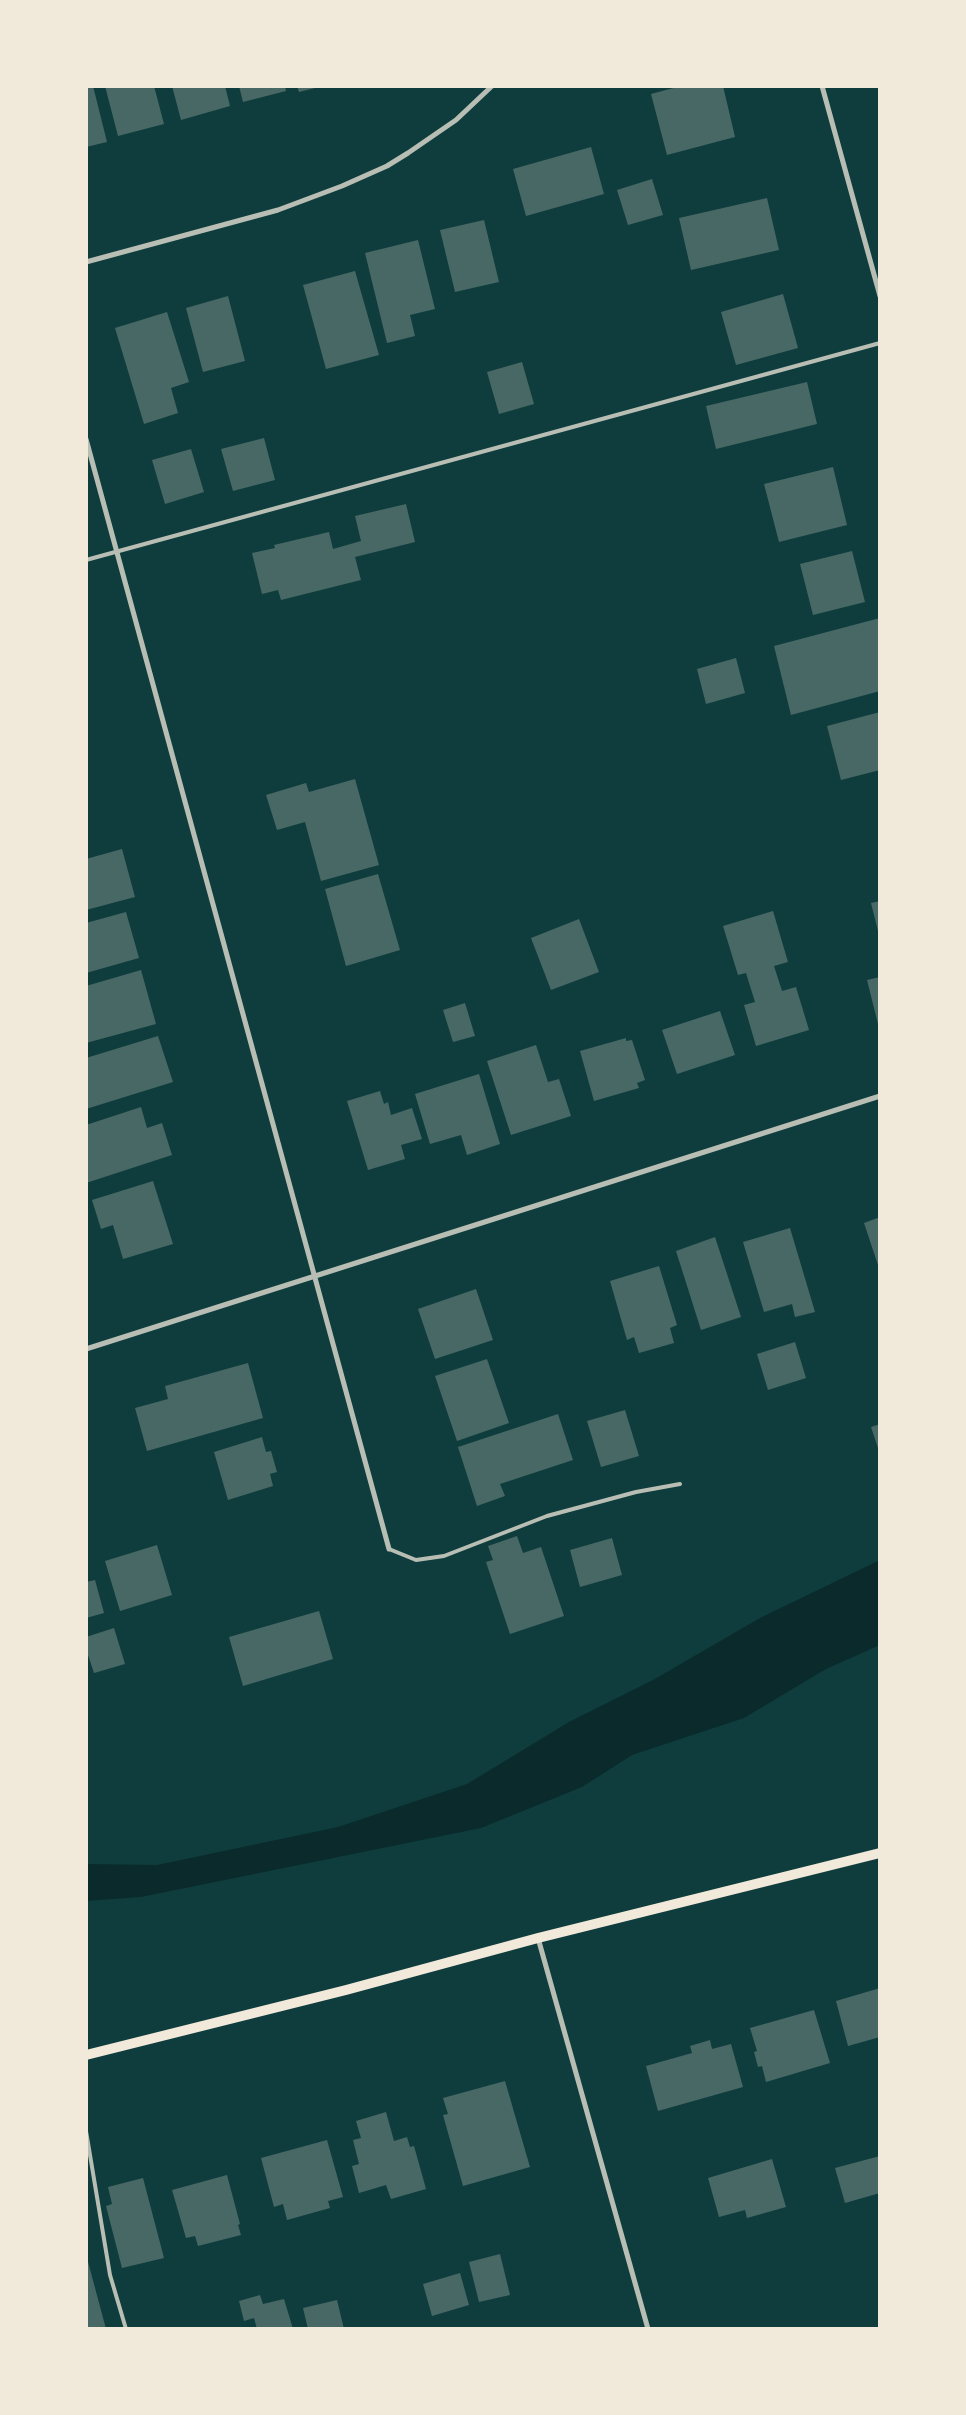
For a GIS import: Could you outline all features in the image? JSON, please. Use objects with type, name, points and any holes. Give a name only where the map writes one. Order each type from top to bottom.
[{"type":"main road","points":[[86,2056],[346,1990],[538,1938],[880,1853]]},
{"type":"street","points":[[86,262],[278,210],[342,186],[387,166],[456,120],[492,86]]},
{"type":"street","points":[[822,86],[880,296]]},
{"type":"street","points":[[86,439],[389,1549]]},
{"type":"street","points":[[86,1349],[880,1096]]},
{"type":"street","points":[[538,1938],[648,2329]]},
{"type":"lane","points":[[86,560],[880,343]]},
{"type":"lane","points":[[389,1549],[416,1560],[444,1556],[547,1516],[636,1492],[680,1484]]},
{"type":"lane","points":[[86,2131],[110,2275],[126,2329]]},
{"type":"water","points":[[880,1560],[880,1645],[826,1669],[744,1718],[632,1755],[582,1787],[481,1828],[141,1897],[86,1901],[86,1864],[157,1865],[338,1827],[467,1784],[569,1722],[653,1680],[760,1618]]},
{"type":"building","points":[[86,86],[93,86],[107,142],[86,147]]},
{"type":"building","points":[[105,86],[154,86],[164,124],[118,136]]},
{"type":"building","points":[[172,86],[225,86],[230,106],[181,120]]},
{"type":"building","points":[[239,86],[285,86],[286,91],[243,102]]},
{"type":"building","points":[[297,86],[319,86],[319,87],[299,92]]},
{"type":"building","points":[[681,86],[723,86],[735,137],[667,155],[651,94]]},
{"type":"building","points":[[591,147],[604,194],[526,216],[513,169]]},
{"type":"building","points":[[652,179],[663,215],[628,225],[617,190]]},
{"type":"building","points":[[767,198],[779,250],[691,270],[679,218]]},
{"type":"building","points":[[484,220],[499,282],[455,292],[440,230]]},
{"type":"building","points":[[418,240],[435,309],[410,315],[415,336],[387,343],[365,253]]},
{"type":"building","points":[[355,271],[379,355],[326,369],[303,285]]},
{"type":"building","points":[[783,294],[798,348],[736,365],[721,312]]},
{"type":"building","points":[[228,296],[245,361],[203,372],[186,308]]},
{"type":"building","points":[[167,312],[189,382],[171,388],[178,413],[144,424],[115,328]]},
{"type":"building","points":[[522,362],[534,404],[499,414],[487,372]]},
{"type":"building","points":[[807,382],[817,424],[716,449],[706,406]]},
{"type":"building","points":[[264,438],[275,480],[233,491],[221,449]]},
{"type":"building","points":[[191,449],[204,492],[165,504],[152,460]]},
{"type":"building","points":[[833,467],[847,525],[779,542],[764,484]]},
{"type":"building","points":[[406,504],[415,542],[355,557],[361,580],[281,600],[278,590],[262,594],[252,553],[275,548],[274,545],[329,532],[333,549],[361,541],[355,516]]},
{"type":"building","points":[[852,551],[865,602],[813,615],[800,564]]},
{"type":"building","points":[[880,618],[880,691],[791,715],[774,646]]},
{"type":"building","points":[[736,658],[745,693],[706,704],[697,669]]},
{"type":"building","points":[[880,712],[880,770],[841,780],[827,726]]},
{"type":"building","points":[[355,779],[379,865],[321,881],[305,822],[277,830],[266,795],[306,783],[309,792]]},
{"type":"building","points":[[122,849],[135,897],[86,910],[86,859]]},
{"type":"building","points":[[378,874],[400,950],[346,966],[325,889]]},
{"type":"building","points":[[880,901],[880,935],[879,935],[871,903]]},
{"type":"building","points":[[773,911],[788,962],[774,966],[782,991],[796,987],[809,1030],[756,1046],[744,1005],[755,1002],[746,973],[738,975],[723,926]]},
{"type":"building","points":[[126,912],[139,958],[86,973],[86,923]]},
{"type":"building","points":[[579,919],[599,972],[551,990],[531,938]]},
{"type":"building","points":[[141,970],[156,1024],[86,1043],[86,986]]},
{"type":"building","points":[[880,977],[880,1028],[879,1028],[867,980]]},
{"type":"building","points":[[465,1003],[475,1036],[453,1042],[443,1010]]},
{"type":"building","points":[[720,1011],[735,1055],[677,1074],[662,1030]]},
{"type":"building","points":[[158,1036],[173,1082],[86,1109],[86,1058]]},
{"type":"building","points":[[626,1038],[626,1041],[632,1040],[645,1080],[637,1083],[639,1088],[594,1101],[580,1051]]},
{"type":"building","points":[[536,1045],[548,1082],[559,1079],[571,1116],[511,1135],[487,1061]]},
{"type":"building","points":[[479,1074],[500,1144],[467,1155],[461,1135],[430,1144],[415,1094]]},
{"type":"building","points":[[380,1091],[384,1104],[388,1102],[391,1115],[412,1108],[422,1139],[401,1145],[405,1159],[368,1170],[347,1101]]},
{"type":"building","points":[[141,1107],[147,1128],[162,1123],[172,1155],[86,1183],[86,1125]]},
{"type":"building","points":[[153,1181],[173,1244],[123,1259],[113,1225],[101,1229],[92,1200]]},
{"type":"building","points":[[880,1217],[880,1268],[879,1268],[864,1223]]},
{"type":"building","points":[[790,1228],[815,1312],[795,1317],[792,1304],[764,1312],[743,1242]]},
{"type":"building","points":[[715,1237],[741,1317],[701,1330],[676,1251]]},
{"type":"building","points":[[659,1266],[677,1325],[670,1328],[674,1343],[639,1353],[634,1337],[627,1340],[610,1281]]},
{"type":"building","points":[[476,1289],[493,1340],[435,1359],[418,1309]]},
{"type":"building","points":[[795,1342],[806,1378],[768,1390],[757,1354]]},
{"type":"building","points":[[487,1359],[509,1423],[457,1441],[435,1376]]},
{"type":"building","points":[[248,1363],[263,1418],[147,1451],[135,1408],[168,1399],[165,1386]]},
{"type":"building","points":[[625,1410],[639,1456],[601,1467],[587,1421]]},
{"type":"building","points":[[558,1414],[573,1460],[500,1484],[505,1496],[477,1506],[458,1447]]},
{"type":"building","points":[[880,1424],[880,1451],[879,1451],[871,1427]]},
{"type":"building","points":[[262,1437],[266,1452],[271,1451],[277,1472],[270,1474],[273,1486],[228,1500],[214,1452]]},
{"type":"building","points":[[517,1536],[523,1553],[541,1547],[564,1616],[510,1634],[486,1562],[493,1560],[488,1546]]},
{"type":"building","points":[[612,1538],[622,1575],[580,1587],[570,1550]]},
{"type":"building","points":[[157,1545],[172,1595],[120,1611],[105,1561]]},
{"type":"building","points":[[95,1580],[104,1613],[86,1618],[86,1582]]},
{"type":"building","points":[[319,1611],[333,1659],[243,1686],[229,1637]]},
{"type":"building","points":[[114,1628],[125,1664],[94,1673],[86,1649],[86,1637]]},
{"type":"building","points":[[880,1988],[880,2037],[848,2046],[836,2001]]},
{"type":"building","points":[[814,2010],[830,2063],[766,2082],[762,2066],[758,2067],[754,2052],[757,2051],[750,2028]]},
{"type":"building","points":[[710,2040],[712,2049],[731,2044],[743,2087],[658,2111],[646,2066],[692,2053],[690,2046]]},
{"type":"building","points":[[505,2081],[530,2167],[463,2186],[443,2115],[448,2114],[443,2098]]},
{"type":"building","points":[[386,2112],[394,2141],[407,2137],[410,2147],[414,2146],[426,2189],[391,2199],[386,2185],[359,2193],[352,2166],[359,2164],[353,2140],[361,2138],[356,2121]]},
{"type":"building","points":[[327,2140],[343,2197],[328,2201],[330,2208],[287,2220],[283,2204],[274,2207],[261,2158]]},
{"type":"building","points":[[880,2156],[880,2193],[845,2203],[835,2168]]},
{"type":"building","points":[[772,2159],[786,2207],[747,2218],[745,2210],[719,2217],[708,2178]]},
{"type":"building","points":[[227,2175],[240,2224],[238,2225],[241,2235],[198,2246],[195,2236],[186,2238],[172,2190]]},
{"type":"building","points":[[143,2178],[164,2258],[122,2268],[106,2206],[112,2204],[108,2187]]},
{"type":"building","points":[[500,2254],[510,2295],[479,2302],[469,2262]]},
{"type":"building","points":[[87,2258],[106,2329],[86,2329]]},
{"type":"building","points":[[460,2273],[469,2305],[432,2316],[423,2284]]},
{"type":"building","points":[[260,2295],[263,2304],[284,2299],[293,2329],[257,2329],[254,2318],[244,2321],[239,2301]]},
{"type":"building","points":[[337,2300],[344,2329],[308,2329],[303,2308]]}]
